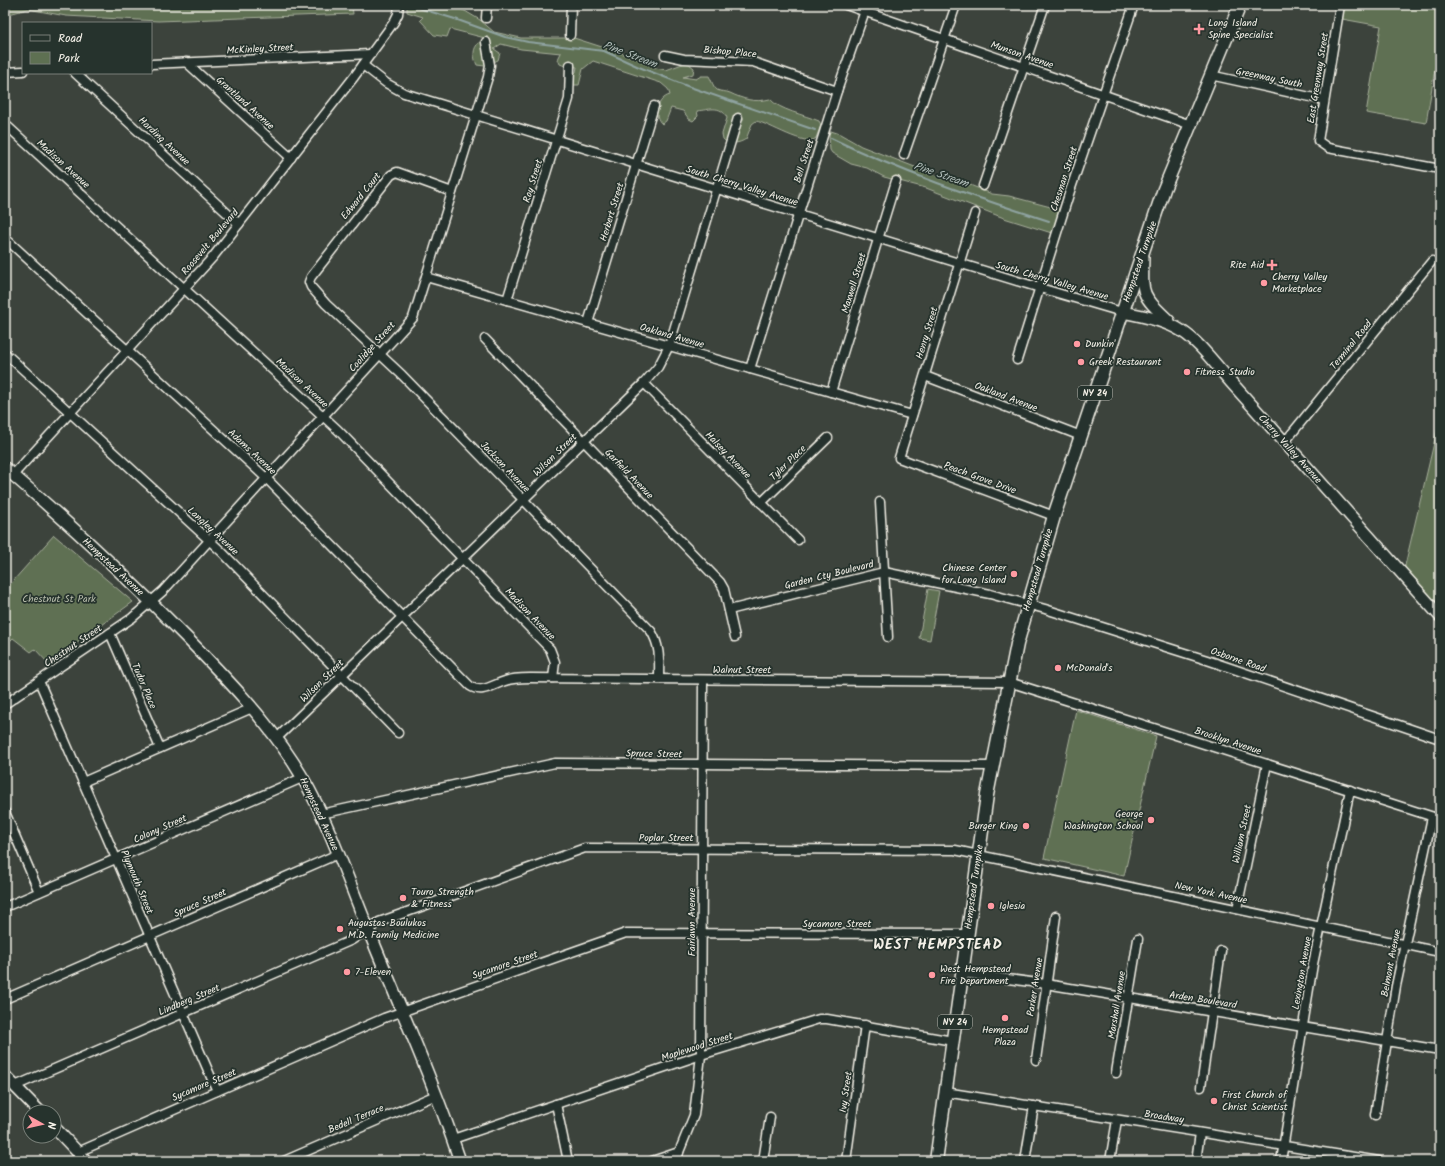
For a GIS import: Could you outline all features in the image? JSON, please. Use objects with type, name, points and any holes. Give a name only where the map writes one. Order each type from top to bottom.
[{"type":"main road","name":"Hempstead Turnpike","points":[[936,1161],[978,855],[992,766],[1009,682],[1028,604],[1054,516],[1164,189],[1240,5]]},
{"type":"main road","points":[[1143,255],[1142,280],[1144,294],[1172,324]]},
{"type":"main road","name":"Cherry Valley Avenue","points":[[1122,312],[1150,317],[1172,324],[1198,343],[1284,442],[1440,616]]},
{"type":"main road","name":"Hempstead Avenue","points":[[9,471],[151,602],[234,687],[292,760],[321,814],[338,854],[403,1011],[453,1139],[460,1161]]},
{"type":"main road","points":[[8,1080],[32,1104]]},
{"type":"main road","points":[[62,1136],[81,1158]]},
{"type":"street","name":"Roosevelt Boulevard","points":[[9,471],[70,412],[184,288],[239,224],[363,65],[394,22],[398,14],[399,5]]},
{"type":"street","points":[[486,18],[487,5]]},
{"type":"street","points":[[570,35],[571,5]]},
{"type":"street","name":"Munson Avenue","points":[[846,5],[866,8],[944,39],[1191,125]]},
{"type":"street","points":[[904,155],[956,5]]},
{"type":"street","points":[[983,186],[1045,5]]},
{"type":"street","name":"Chesman Street","points":[[1018,360],[1070,191],[1134,5]]},
{"type":"street","name":"East Greenway Street","points":[[1340,5],[1318,141],[1328,148],[1440,169]]},
{"type":"street","name":"Bell Street","points":[[750,369],[837,91],[866,8]]},
{"type":"street","name":"Coolidge Street","points":[[151,602],[412,318],[476,115],[490,65],[486,42]]},
{"type":"street","name":"McKinley Street","points":[[152,64],[371,54]]},
{"type":"street","name":"Bishop Place","points":[[665,55],[684,59],[753,62],[837,91]]},
{"type":"street","name":"Grantland Avenue","points":[[186,62],[291,158]]},
{"type":"street","name":"South Cherry Valley Avenue","points":[[363,65],[386,83],[404,93],[959,264],[1122,312]]},
{"type":"street","name":"Roy Street","points":[[507,300],[569,99],[570,65]]},
{"type":"street","points":[[5,72],[22,71]]},
{"type":"street","name":"Harding Avenue","points":[[76,74],[239,224]]},
{"type":"street","name":"Greenway South","points":[[1210,75],[1324,100]]},
{"type":"street","name":"Herbert Street","points":[[588,323],[654,106]]},
{"type":"street","name":"Wilson Street","points":[[276,739],[644,383],[658,367],[669,346],[738,118]]},
{"type":"street","name":"Madison Avenue","points":[[5,124],[323,416],[550,649],[555,662],[553,678]]},
{"type":"street","name":"Edward Court","points":[[308,282],[378,189],[391,175],[397,172],[452,192]]},
{"type":"street","name":"Maxwell Street","points":[[831,392],[896,181]]},
{"type":"street","name":"Henry Street","points":[[899,458],[975,213]]},
{"type":"street","name":"Adams Avenue","points":[[5,238],[266,478],[470,686],[476,690]]},
{"type":"street","name":"Terminal Road","points":[[1284,442],[1432,261]]},
{"type":"street","name":"Oakland Avenue","points":[[426,277],[912,415]]},
{"type":"street","name":"Jackson Avenue","points":[[308,282],[310,287],[326,304],[380,354],[651,631],[659,650],[659,679]]},
{"type":"street","name":"Garfield Avenue","points":[[485,339],[720,582],[724,589],[735,637]]},
{"type":"street","name":"Langley Avenue","points":[[5,353],[209,540],[398,733]]},
{"type":"street","name":"Oakland Avenue","points":[[924,376],[1081,436]]},
{"type":"street","name":"Halsey Avenue","points":[[644,383],[798,540]]},
{"type":"street","name":"Tyler Place","points":[[761,503],[828,438]]},
{"type":"street","name":"Peach Grove Drive","points":[[899,458],[1054,516]]},
{"type":"street","points":[[880,502],[888,637]]},
{"type":"street","name":"Garden Cty Boulevard","points":[[729,610],[884,572],[990,594],[1028,604]]},
{"type":"street","name":"Chestnut Street","points":[[5,704],[110,633],[151,602]]},
{"type":"street","name":"Osborne Road","points":[[1028,604],[1207,660],[1440,739]]},
{"type":"street","name":"Tudor Place","points":[[110,633],[160,748]]},
{"type":"street","name":"Walnut Street","points":[[476,690],[483,690],[513,679],[553,678],[1009,682]]},
{"type":"street","name":"Fairlawn Avenue","points":[[677,1161],[679,1152],[694,1115],[701,1055],[703,680]]},
{"type":"street","name":"Plymouth Street","points":[[39,681],[217,1091]]},
{"type":"street","name":"Brooklyn Avenue","points":[[1009,682],[1436,818]]},
{"type":"street","points":[[83,782],[252,708]]},
{"type":"street","name":"Spruce Street","points":[[321,814],[555,763],[992,766]]},
{"type":"street","name":"William Street","points":[[1237,908],[1267,764]]},
{"type":"street","name":"Colony Street","points":[[5,907],[302,778]]},
{"type":"street","name":"Lexington Avenue","points":[[1281,1161],[1302,1027],[1321,927],[1350,790]]},
{"type":"street","points":[[5,812],[39,892]]},
{"type":"street","name":"Belmont Avenue","points":[[1374,1115],[1405,944],[1436,818]]},
{"type":"street","name":"Poplar Street","points":[[368,928],[379,922],[585,848],[955,850],[978,855]]},
{"type":"street","name":"Spruce Street","points":[[5,999],[338,854]]},
{"type":"street","name":"New York Avenue","points":[[978,855],[1014,861],[1440,952]]},
{"type":"street","name":"Parker Avenue","points":[[1036,1060],[1056,916]]},
{"type":"street","name":"Lindberg Street","points":[[8,1080],[184,1014],[352,940],[368,928]]},
{"type":"street","name":"Sycamore Street","points":[[81,1158],[217,1091],[403,1011],[626,933],[702,932],[967,934]]},
{"type":"street","name":"Marshall Avenue","points":[[1116,1073],[1138,939]]},
{"type":"street","points":[[1201,1087],[1221,951]]},
{"type":"street","name":"Arden Boulevard","points":[[962,972],[1046,984],[1440,1050]]},
{"type":"street","name":"Maplewood Street","points":[[453,1139],[701,1055],[819,1019],[953,1040]]},
{"type":"street","name":"Ivy Street","points":[[846,1161],[865,1025]]},
{"type":"street","name":"Broadway","points":[[946,1092],[1379,1161]]},
{"type":"street","name":"Bedell Terrace","points":[[284,1161],[436,1095]]},
{"type":"street","points":[[556,1104],[568,1161]]},
{"type":"street","points":[[1025,1161],[1034,1106]]},
{"type":"street","points":[[763,1161],[770,1117]]},
{"type":"street","points":[[1110,1161],[1117,1120]]},
{"type":"street","points":[[1196,1161],[1200,1133]]},
{"type":"street","points":[[652,1161],[679,1152]]},
{"type":"green space","points":[[5,5],[352,5],[353,14],[158,21],[66,16],[28,9],[5,15]]},
{"type":"green space","points":[[407,5],[449,5],[465,11],[480,20],[494,32],[521,38],[574,38],[636,58],[656,68],[666,70],[685,63],[689,64],[694,68],[693,74],[683,77],[696,79],[701,76],[709,76],[717,90],[728,92],[749,100],[759,101],[770,99],[779,106],[819,121],[821,125],[816,138],[805,140],[796,138],[756,121],[752,124],[746,139],[734,143],[723,139],[722,134],[727,118],[718,109],[697,111],[698,116],[693,121],[689,119],[683,111],[671,108],[666,121],[662,124],[657,116],[658,107],[662,100],[670,95],[668,89],[661,83],[593,61],[583,69],[579,85],[574,85],[573,74],[576,72],[577,67],[560,64],[558,59],[561,53],[521,49],[501,44],[494,49],[500,53],[498,60],[485,66],[477,65],[474,56],[475,49],[478,43],[485,38],[450,29],[447,37],[434,35],[420,20],[423,17],[407,12]]},
{"type":"green space","points":[[1344,5],[1440,5],[1440,39],[1426,123],[1366,113],[1381,26],[1342,19]]},
{"type":"green space","points":[[831,131],[840,134],[861,146],[943,178],[970,185],[992,194],[1009,196],[1062,210],[1055,234],[1004,218],[926,188],[884,177],[867,168],[851,164],[832,153],[830,150],[829,134]]},
{"type":"green space","points":[[1437,430],[1440,431],[1440,613],[1403,574]]},
{"type":"green space","name":"Chestnut St Park","points":[[54,535],[133,602],[48,663],[35,649],[31,652],[13,638],[5,646],[5,590]]},
{"type":"green space","points":[[928,589],[939,591],[930,640],[919,638]]},
{"type":"green space","points":[[1076,710],[1156,736],[1124,876],[1044,858]]},
{"type":"waterway","name":"Pine Stream","points":[[49,5],[80,9],[110,5]]},
{"type":"waterway","name":"Pine Stream","points":[[412,6],[455,19],[505,37],[528,42],[604,51],[687,86],[815,130]]},
{"type":"waterway","name":"Pine Stream","points":[[831,138],[911,173],[993,203],[1049,221]]},
{"type":"place","name":"Long Island Spine Specialist","points":[[1199,29]]},
{"type":"place","name":"Rite Aid","points":[[1272,265]]},
{"type":"place","name":"Cherry Valley Marketplace","points":[[1264,283]]},
{"type":"place","name":"Dunkin'","points":[[1077,344]]},
{"type":"place","name":"Greek Restaurant","points":[[1081,362]]},
{"type":"place","name":"Fitness Studio","points":[[1187,372]]},
{"type":"place","name":"Chinese Center for Long Island","points":[[1014,574]]},
{"type":"place","name":"McDonald's","points":[[1058,668]]},
{"type":"place","name":"George Washington School","points":[[1151,820]]},
{"type":"place","name":"Burger King","points":[[1026,826]]},
{"type":"place","name":"Touro Strength & Fitness","points":[[403,898]]},
{"type":"place","name":"Iglesia","points":[[991,906]]},
{"type":"place","name":"Augustas Boulukos M.D. Family Medicine","points":[[340,929]]},
{"type":"place","name":"7-Eleven","points":[[347,972]]},
{"type":"place","name":"West Hempstead Fire Department","points":[[932,975]]},
{"type":"place","name":"Hempstead Plaza","points":[[1005,1018]]},
{"type":"place","name":"First Church of Christ Scientist","points":[[1214,1101]]},
{"type":"district","name":"WEST HEMPSTEAD","points":[[938,945]]}]
